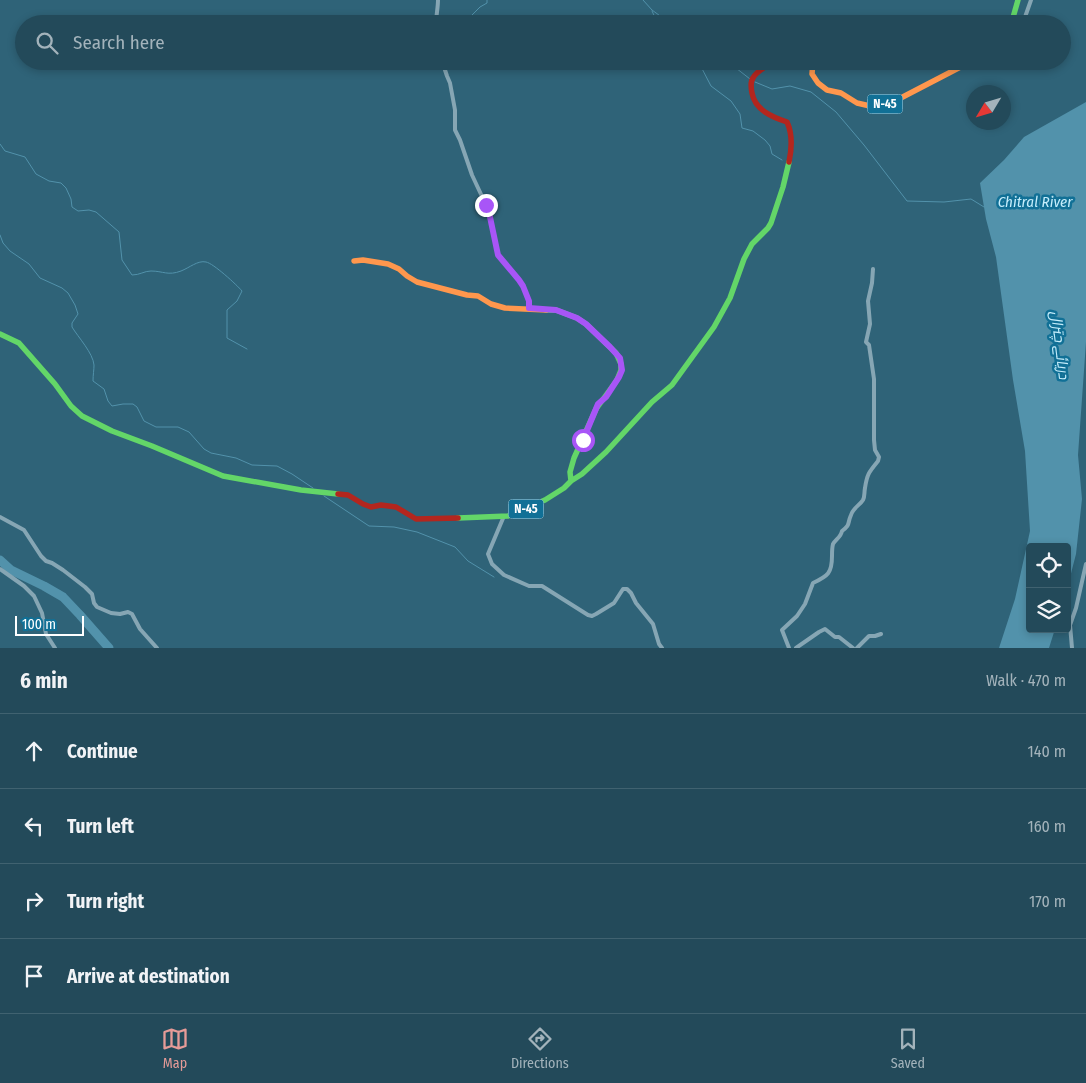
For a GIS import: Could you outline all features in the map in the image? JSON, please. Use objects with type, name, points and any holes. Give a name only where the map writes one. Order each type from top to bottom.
[{"type":"main road","points":[[1014,15],[1018,0]]},
{"type":"main road","name":"N-45","points":[[0,334],[19,343],[55,384],[71,406],[82,416],[112,431],[223,476],[301,490],[348,495],[371,507],[381,505],[396,507],[416,519],[508,516],[545,500],[564,488],[606,452],[652,402],[672,385],[714,327],[730,298],[744,259],[752,244],[771,223],[783,187],[790,156],[792,138],[787,122],[757,107],[752,99],[751,80],[762,70]]},
{"type":"main road","name":"N-45","points":[[812,70],[812,74],[827,90],[857,103],[870,106],[895,102],[955,70]]},
{"type":"main road","points":[[354,261],[363,260],[388,264],[399,269],[417,282],[478,296],[491,304],[505,308],[556,310],[577,318],[586,324],[616,353],[620,358],[622,370],[606,397],[598,404],[574,458],[570,472],[570,481]]},
{"type":"street","points":[[437,15],[438,0]]},
{"type":"street","points":[[1026,15],[1031,0]]},
{"type":"street","points":[[444,70],[450,83],[455,110],[455,130],[486,205],[498,255],[523,286],[529,301],[529,308]]},
{"type":"street","points":[[789,648],[782,630],[797,616],[805,604],[813,583],[825,578],[829,574],[832,566],[832,545],[848,526],[854,509],[862,502],[868,474],[878,461],[874,440],[874,380],[869,345],[866,342],[870,324],[868,301],[873,270]]},
{"type":"street","points":[[504,516],[488,554],[492,564],[504,575],[529,586],[542,586],[572,606],[592,616],[614,603],[623,589],[627,589],[654,624],[659,644],[662,648]]},
{"type":"street","points":[[0,517],[24,530],[40,556],[63,570],[85,587],[92,594],[97,607],[110,613],[120,614],[128,612],[132,614],[140,629],[157,648]]},
{"type":"street","points":[[1072,648],[1070,625],[1086,564]]},
{"type":"street","points":[[0,569],[24,586],[34,596],[42,613],[46,634],[55,648]]},
{"type":"street","points":[[796,648],[825,629],[853,648]]},
{"type":"street","points":[[857,648],[869,636],[881,634]]},
{"type":"water","name":"Chitral River","points":[[1086,102],[1086,342],[1078,455],[1082,499],[1076,554],[1071,573],[1071,543],[1027,543],[1030,531],[1025,451],[996,257],[986,219],[980,183],[1024,137]]},
{"type":"water","name":"Chitral River","points":[[1026,549],[1026,633],[1054,633],[1049,648],[999,648],[1015,599]]},
{"type":"waterway","points":[[472,15],[487,3],[487,0]]},
{"type":"waterway","points":[[643,0],[659,15]]},
{"type":"waterway","points":[[652,11],[654,15]]},
{"type":"waterway","points":[[703,70],[711,86],[731,101],[740,114],[742,128],[753,131],[765,140],[770,146],[772,154],[782,160]]},
{"type":"waterway","points":[[738,70],[750,79]]},
{"type":"waterway","points":[[755,82],[772,89],[790,86],[811,92],[836,112],[907,201],[944,202],[971,199],[984,207]]},
{"type":"waterway","points":[[0,144],[5,151],[25,157],[36,174],[49,181],[61,183],[66,188],[72,207],[78,211],[89,210],[96,212],[119,232],[122,260],[132,275],[151,271],[176,272],[203,262],[209,263],[225,275],[242,291],[237,301],[227,310],[227,338],[247,349]]},
{"type":"waterway","points":[[0,235],[3,243],[10,251],[29,264],[40,278],[62,288],[68,293],[78,314],[72,323],[72,327],[93,360],[93,381],[104,389],[112,406],[133,404],[137,407],[144,421],[156,427],[178,427],[189,432],[204,449],[211,453],[236,458],[252,465],[277,466],[313,488]]},
{"type":"waterway","points":[[324,496],[369,526],[394,527],[417,532],[455,547],[468,561],[494,577]]},
{"type":"waterway","points":[[0,560],[11,570],[63,597],[109,648]]},
{"type":"traffic: fast","points":[[1014,15],[1018,0]]},
{"type":"traffic: fast","points":[[458,518],[508,516],[545,500],[582,474],[606,452],[652,402],[672,385],[714,327],[730,298],[744,259],[752,244],[771,223],[789,162]]},
{"type":"traffic: fast","points":[[546,310],[556,310],[577,318],[586,324],[616,353],[621,364],[617,380],[596,409],[574,458],[570,472],[571,481]]},
{"type":"traffic: fast","points":[[0,334],[19,343],[55,384],[71,406],[82,416],[112,431],[223,476],[301,490],[338,494]]},
{"type":"traffic: slow","points":[[812,70],[812,74],[818,83],[827,90],[841,93],[857,103],[870,106],[883,105],[895,101],[955,70]]},
{"type":"traffic: slow","points":[[354,261],[363,260],[388,264],[399,269],[417,282],[478,296],[491,304],[505,308],[546,310]]},
{"type":"traffic: jam","points":[[760,70],[751,81],[754,99],[765,112],[787,122],[791,142],[789,162]]},
{"type":"traffic: jam","points":[[338,494],[348,495],[371,507],[381,505],[396,507],[416,519],[458,518]]},
{"type":"route","points":[[486,205],[498,255],[523,286],[529,301],[529,308],[556,310],[577,318],[586,324],[620,358],[622,370],[619,377],[606,397],[598,404],[583,440]]},
{"type":"water label","name":"دریائے چترال","points":[[1060,345]]}]
